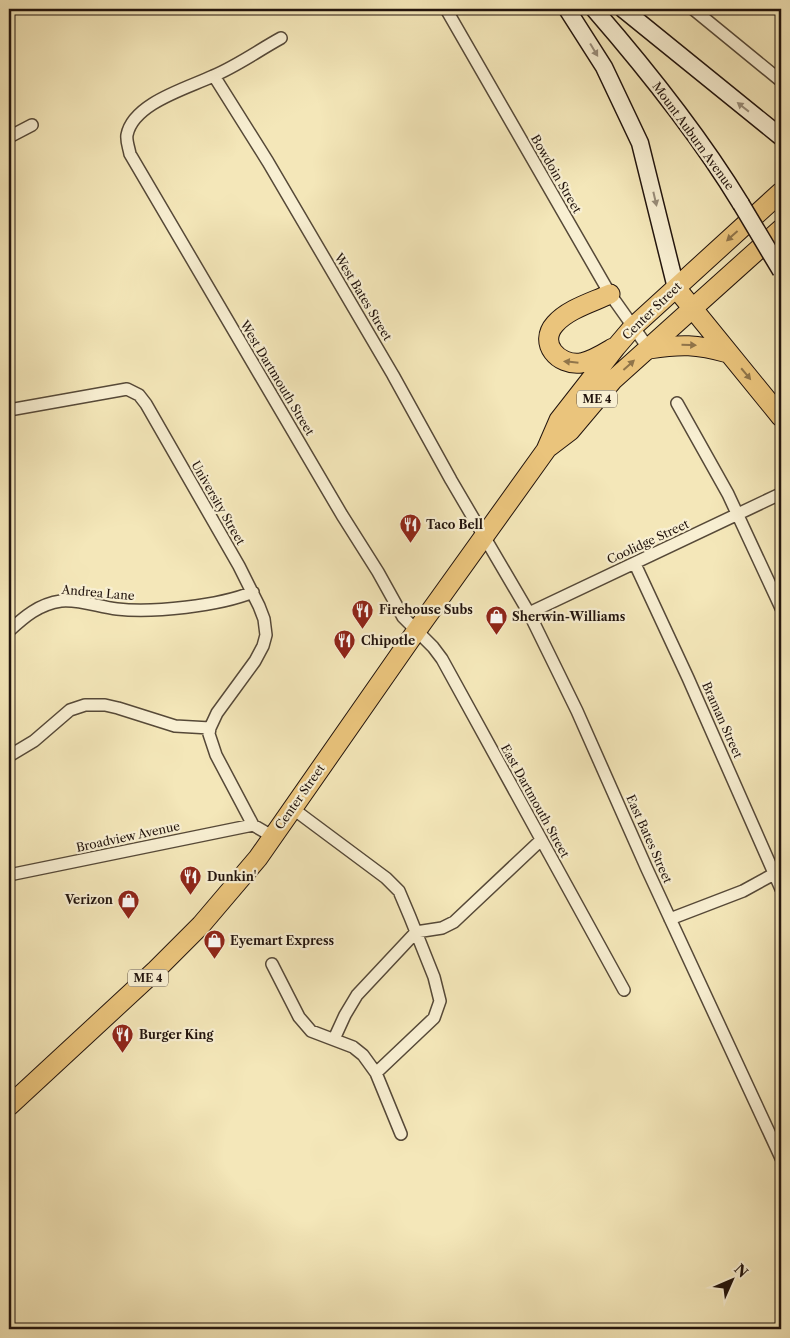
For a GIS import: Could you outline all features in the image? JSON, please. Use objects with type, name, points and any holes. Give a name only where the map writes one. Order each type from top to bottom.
[{"type":"main road","points":[[567,9],[604,68],[640,143],[676,288],[781,417]]},
{"type":"main road","name":"Mount Auburn Avenue","points":[[594,9],[632,53],[728,183],[781,271]]},
{"type":"main road","points":[[624,9],[781,137]]},
{"type":"main road","name":"Center Street","points":[[9,1106],[156,970],[201,925],[258,858],[484,535],[546,450],[560,420],[616,347],[633,327],[781,192]]},
{"type":"main road","name":"Center Street","points":[[546,450],[570,431],[613,380],[781,229]]},
{"type":"main road","points":[[610,294],[572,312],[557,322],[549,336],[550,346],[555,355],[571,364],[582,363],[616,347]]},
{"type":"main road","points":[[649,349],[690,345],[728,353]]},
{"type":"street","name":"Bowdoin Street","points":[[446,9],[610,294],[649,349]]},
{"type":"street","points":[[694,9],[781,81]]},
{"type":"street","points":[[214,76],[281,38]]},
{"type":"street","name":"West Dartmouth Street","points":[[214,76],[192,84],[158,101],[138,115],[128,132],[130,154],[403,617],[417,630]]},
{"type":"street","name":"West Bates Street","points":[[214,76],[268,162],[484,535]]},
{"type":"street","points":[[9,137],[32,125]]},
{"type":"street","name":"University Street","points":[[9,410],[128,389],[139,395],[146,404],[253,592],[264,619],[265,638],[255,660],[217,713],[210,728]]},
{"type":"street","points":[[677,403],[728,494],[781,608]]},
{"type":"street","name":"Coolidge Street","points":[[529,613],[778,495]]},
{"type":"street","name":"East Bates Street","points":[[484,535],[529,613],[577,711],[670,919],[781,1158]]},
{"type":"street","name":"Braman Street","points":[[635,564],[688,678],[781,889]]},
{"type":"street","name":"Andrea Lane","points":[[9,631],[32,611],[61,601],[118,609],[143,610],[220,602],[240,598],[253,592]]},
{"type":"street","name":"East Dartmouth Street","points":[[417,630],[442,659],[624,990]]},
{"type":"street","points":[[9,756],[34,741],[70,710],[85,705],[118,708],[175,726],[210,728],[211,744],[254,825],[272,836]]},
{"type":"street","points":[[292,808],[386,878],[399,892],[434,977],[440,1001],[434,1018],[376,1073]]},
{"type":"street","name":"Broadview Avenue","points":[[9,875],[254,825]]},
{"type":"street","points":[[334,1039],[357,995],[416,932],[442,928],[454,922],[541,840]]},
{"type":"street","points":[[670,919],[743,891],[774,874]]},
{"type":"street","points":[[272,964],[299,1017],[312,1031],[353,1047],[363,1055],[376,1073],[401,1134]]},
{"type":"place","name":"Taco Bell","points":[[410,544]]},
{"type":"place","name":"Firehouse Subs","points":[[363,629]]},
{"type":"place","name":"Sherwin-Williams","points":[[496,636]]},
{"type":"place","name":"Chipotle","points":[[345,660]]},
{"type":"place","name":"Dunkin'","points":[[191,896]]},
{"type":"place","name":"Verizon","points":[[129,919]]},
{"type":"place","name":"Eyemart Express","points":[[214,960]]},
{"type":"place","name":"Burger King","points":[[123,1054]]}]
